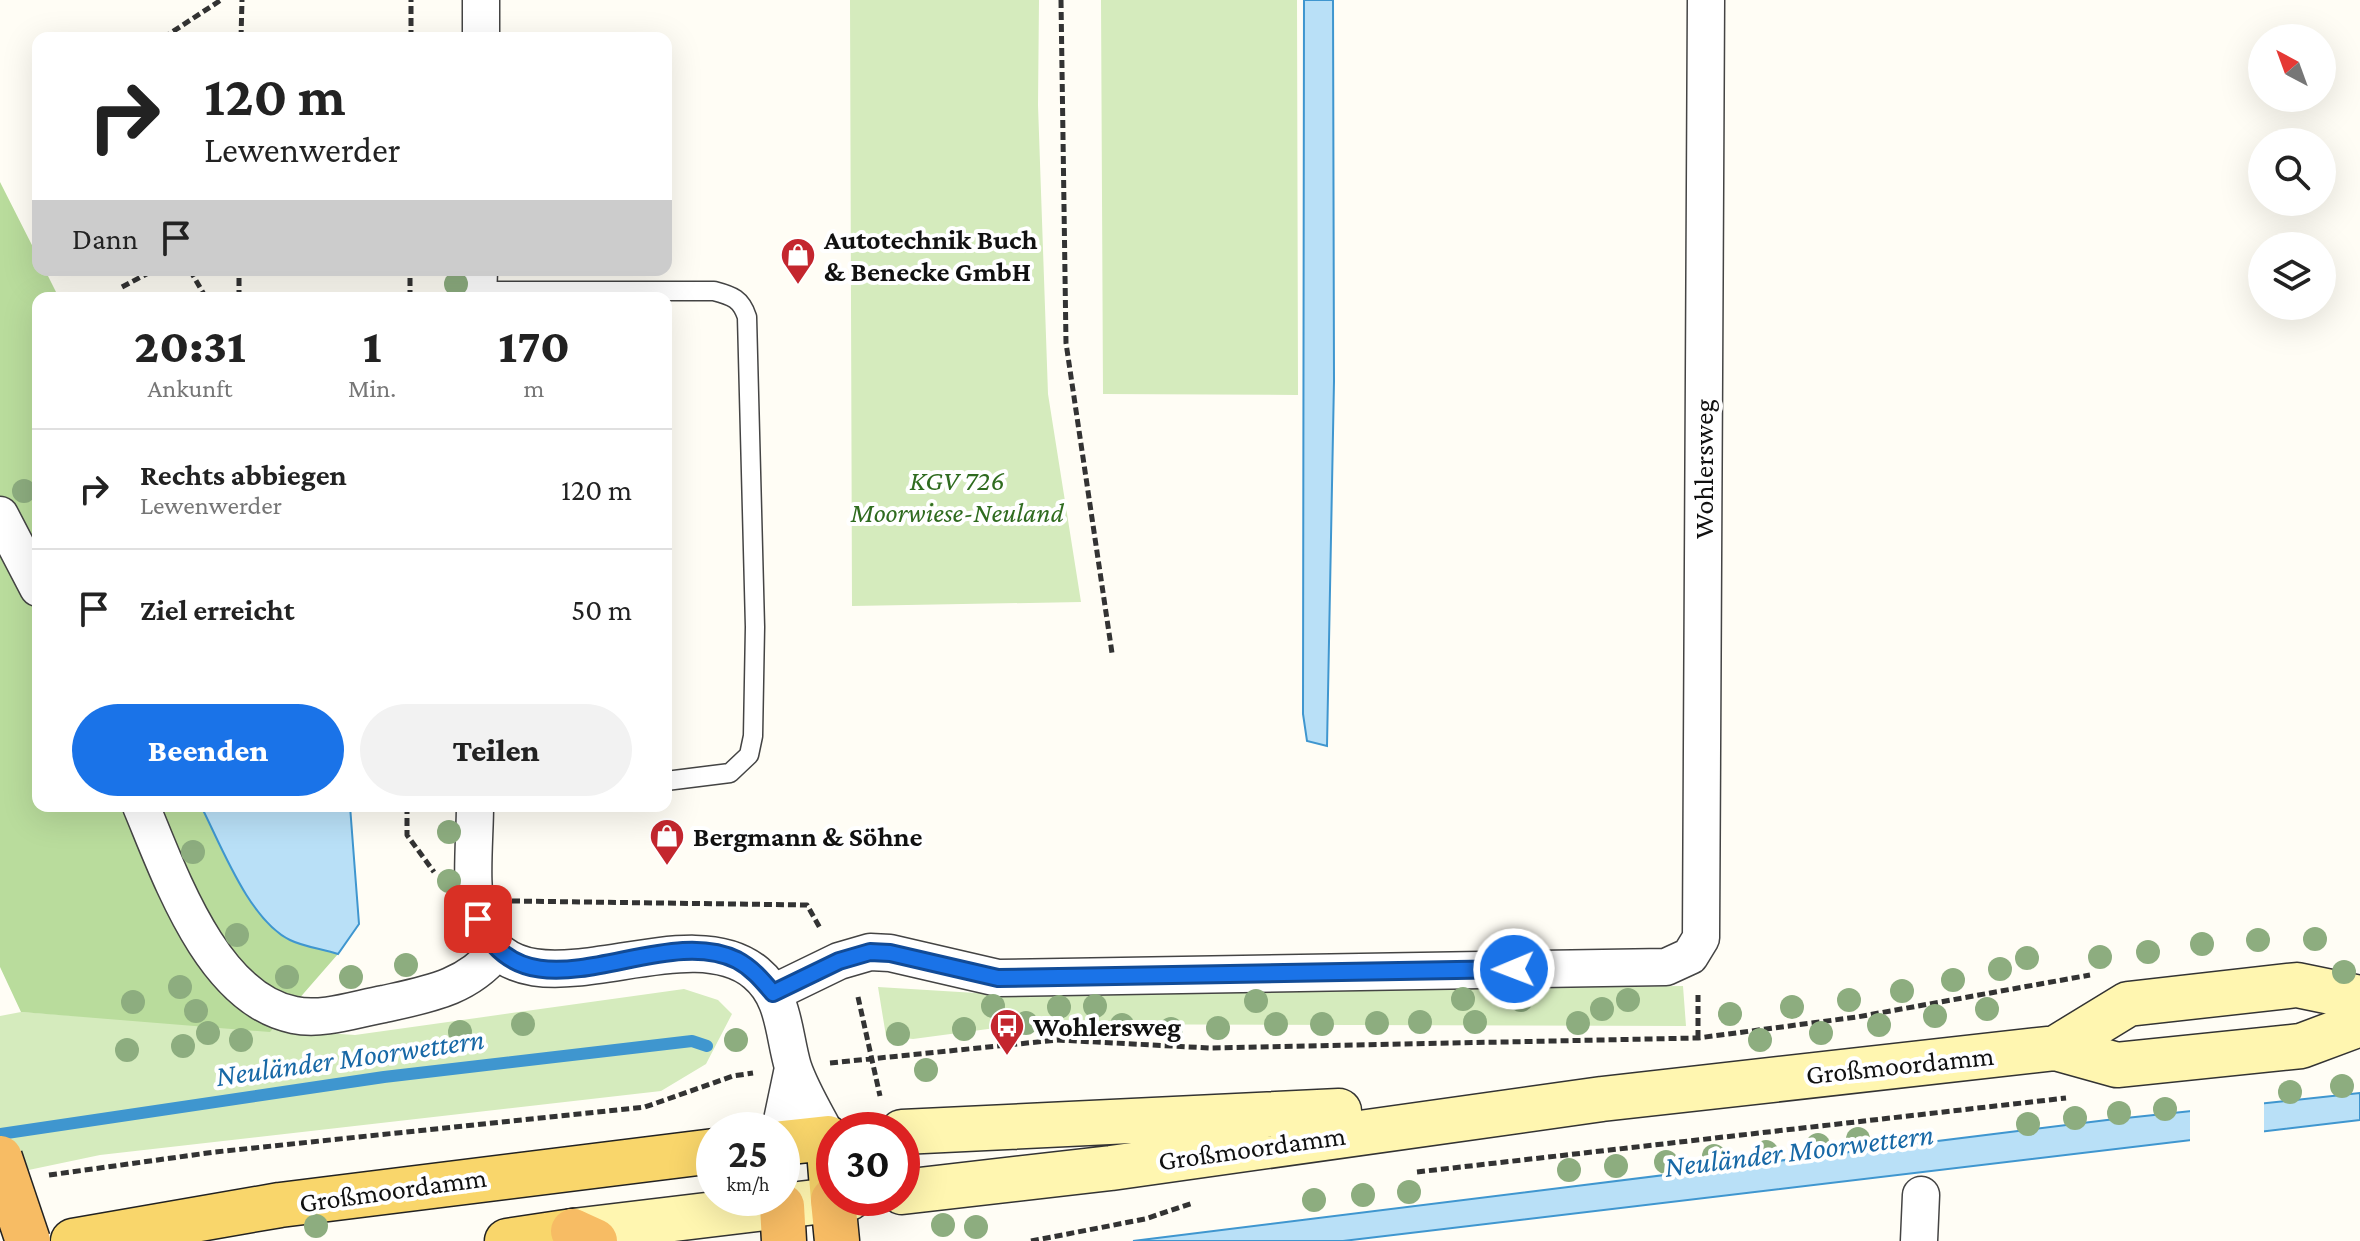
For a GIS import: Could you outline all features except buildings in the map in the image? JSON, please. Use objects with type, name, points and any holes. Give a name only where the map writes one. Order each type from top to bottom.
[{"type":"highway","points":[[0,1158],[28,1241]]},
{"type":"main road","name":"Großmoordamm","points":[[2056,1048],[2128,1004],[2297,985],[2360,998]]},
{"type":"main road","name":"Großmoordamm","points":[[920,1190],[1111,1168],[1602,1099],[2056,1048],[2117,1065],[2301,1046],[2360,1024]]},
{"type":"main road","name":"Großmoordamm","points":[[920,1131],[1602,1099]]},
{"type":"main road","name":"Großmoordamm","points":[[73,1241],[280,1205],[696,1153]]},
{"type":"main road","points":[[507,1241],[773,1216]]},
{"type":"street","points":[[481,0],[481,32]]},
{"type":"street","name":"Wohlersweg","points":[[773,993],[839,961],[870,952],[890,953],[998,978],[1666,967],[1690,956],[1701,938],[1706,0]]},
{"type":"street","points":[[0,515],[32,576]]},
{"type":"street","points":[[144,812],[185,902],[222,967],[244,993],[267,1007],[296,1016],[327,1015],[434,993],[463,983],[484,968],[497,951]]},
{"type":"street","points":[[475,812],[477,910],[485,935],[497,951],[535,968],[563,969],[591,968],[655,954],[715,955],[735,959],[757,974],[773,993],[782,1016],[793,1068],[817,1112]]},
{"type":"street","points":[[784,1112],[793,1068]]},
{"type":"street","points":[[1919,1241],[1921,1195]]},
{"type":"lane","points":[[479,286],[714,291],[735,296],[743,306],[747,317],[755,627],[753,736],[749,755],[730,773],[672,780]]},
{"type":"path","points":[[172,32],[221,0]]},
{"type":"path","points":[[241,32],[242,0]]},
{"type":"path","points":[[411,0],[411,32]]},
{"type":"path","points":[[1061,0],[1066,343],[1112,653]]},
{"type":"path","points":[[122,287],[143,276]]},
{"type":"path","points":[[841,1062],[1057,1040],[1210,1048],[1698,1038],[1857,1017],[2100,973]]},
{"type":"path","points":[[874,1057],[880,1096]]},
{"type":"path","points":[[46,1175],[215,1152],[645,1107],[746,1074]]},
{"type":"path","points":[[1409,1173],[2071,1097]]},
{"type":"path","points":[[1031,1241],[1145,1219],[1197,1201]]},
{"type":"green space","name":"KGV 726 Moorwiese-Neuland","points":[[850,0],[1039,0],[1038,105],[1048,394],[1081,602],[852,606]]},
{"type":"green space","points":[[1101,0],[1297,0],[1298,395],[1103,394]]},
{"type":"green space","points":[[0,182],[32,245],[32,276],[48,276],[56,292],[32,292],[32,812],[204,812],[246,893],[290,940],[338,954],[270,1032],[21,1012],[0,967]]},
{"type":"green space","points":[[1683,986],[1686,1026],[1026,1024],[913,1039],[886,1036],[878,987],[976,993]]},
{"type":"green space","points":[[684,989],[718,1000],[732,1014],[706,1064],[661,1091],[100,1155],[0,1176],[0,1016],[21,1012],[355,1035]]},
{"type":"water","points":[[1304,0],[1333,0],[1334,381],[1327,746],[1307,741],[1303,714]]},
{"type":"water","points":[[204,812],[350,812],[359,924],[338,954],[290,940],[262,916],[227,860]]},
{"type":"water","points":[[2360,1093],[2360,1120],[1343,1241],[1133,1241],[2107,1120]]},
{"type":"pier","points":[[2264,1099],[2264,1136],[2190,1144],[2190,1107]]},
{"type":"waterway","name":"Neuländer Moorwettern","points":[[0,1134],[384,1077],[692,1041],[707,1046]]},
{"type":"place","name":"Autotechnik Buch & Benecke GmbH","points":[[798,286]]},
{"type":"place","name":"Bergmann & Söhne","points":[[667,867]]},
{"type":"place","name":"Wohlersweg","points":[[1007,1057]]},
{"type":"route","points":[[478,919],[497,951],[514,962],[535,968],[591,968],[655,954],[691,952],[735,959],[757,974],[773,993],[839,961],[870,952],[890,953],[998,978],[1514,969]]}]
